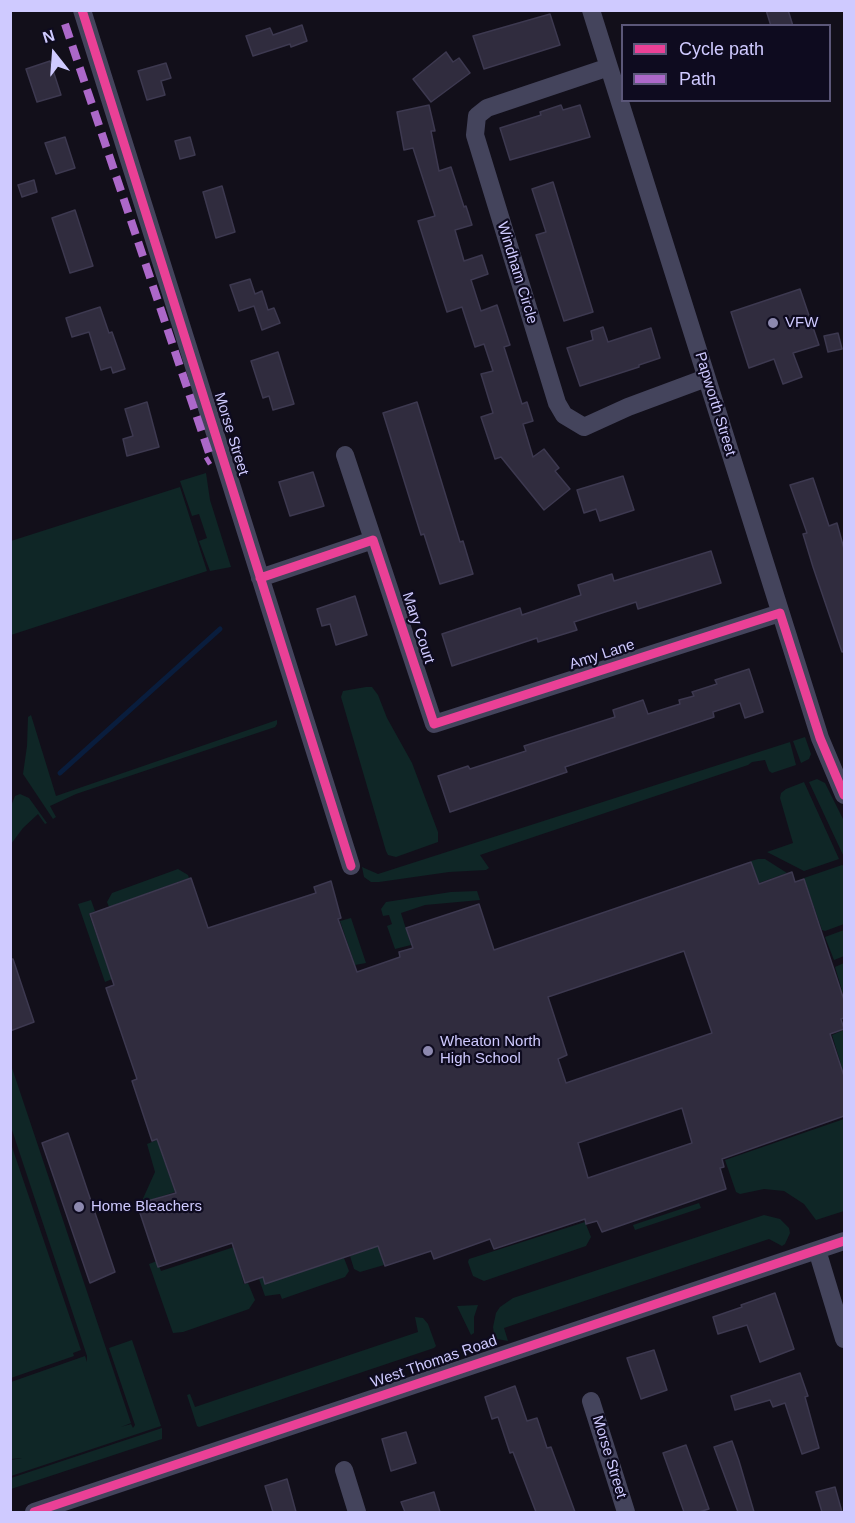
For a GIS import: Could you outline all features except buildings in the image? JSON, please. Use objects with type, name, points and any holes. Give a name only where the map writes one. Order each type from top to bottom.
[{"type":"street","name":"Morse Street","points":[[82,10],[351,866]]},
{"type":"street","name":"Papworth Street","points":[[591,10],[820,738],[844,795]]},
{"type":"street","name":"Windham Circle","points":[[609,67],[487,108],[477,116],[475,135],[557,404],[564,415],[584,427],[628,407],[706,378]]},
{"type":"street","name":"Mary Court","points":[[345,455],[434,724]]},
{"type":"street","points":[[260,578],[373,540]]},
{"type":"street","name":"Amy Lane","points":[[434,724],[780,613]]},
{"type":"street","name":"West Thomas Road","points":[[34,1512],[844,1241]]},
{"type":"street","points":[[817,1250],[844,1339]]},
{"type":"street","name":"Morse Street","points":[[591,1401],[626,1512]]},
{"type":"street","points":[[344,1470],[357,1512]]},
{"type":"green space","points":[[206,473],[210,500],[231,567],[210,571],[199,541],[207,538],[199,514],[192,516],[180,481]]},
{"type":"green space","points":[[180,487],[207,571],[11,635],[11,541]]},
{"type":"green space","points":[[372,687],[378,695],[387,718],[412,763],[438,832],[438,842],[396,857],[388,855],[386,851],[341,697],[343,691]]},
{"type":"green space","points":[[31,715],[56,796],[277,720],[277,724],[275,727],[76,794],[50,806],[56,817],[53,819],[23,774],[28,717]]},
{"type":"green space","points":[[805,737],[811,754],[809,759],[801,763],[793,741]]},
{"type":"green space","points":[[790,742],[796,765],[772,773],[765,760],[752,762],[480,855],[489,868],[486,870],[449,872],[379,882],[371,882],[364,877],[362,867],[378,874]]},
{"type":"green space","points":[[817,779],[825,783],[844,821],[844,857],[809,782]]},
{"type":"green space","points":[[804,782],[839,859],[804,871],[767,852],[793,843],[780,798],[781,793],[786,789]]},
{"type":"green space","points":[[20,794],[29,798],[47,823],[45,824],[38,814],[11,844],[11,806],[15,796]]},
{"type":"green space","points":[[765,859],[787,873],[759,883],[751,861]]},
{"type":"green space","points":[[844,866],[844,924],[825,931],[822,930],[804,878]]},
{"type":"green space","points":[[178,869],[189,878],[109,907],[107,902],[112,893]]},
{"type":"green space","points":[[477,891],[480,900],[425,905],[401,913],[411,945],[395,949],[387,926],[392,924],[389,915],[383,916],[381,909],[386,902],[451,892]]},
{"type":"green space","points":[[91,900],[95,911],[89,914],[112,979],[105,982],[78,904]]},
{"type":"green space","points":[[351,918],[366,963],[355,965],[340,921]]},
{"type":"green space","points":[[844,930],[844,956],[834,960],[825,937]]},
{"type":"green space","points":[[844,963],[844,997],[835,967]]},
{"type":"green space","points":[[844,1030],[844,1074],[832,1035]]},
{"type":"green space","points":[[11,1065],[131,1423],[121,1427],[131,1424],[133,1428],[135,1425],[109,1348],[132,1340],[161,1426],[11,1476],[11,1460],[22,1458],[11,1459],[11,1382],[85,1356],[87,1362],[87,1356],[11,1127]]},
{"type":"green space","points":[[844,1119],[844,1211],[816,1220],[804,1204],[784,1191],[764,1189],[740,1194],[736,1192],[725,1160]]},
{"type":"green space","points":[[157,1140],[175,1192],[141,1203],[155,1172],[147,1144]]},
{"type":"green space","points":[[11,1144],[81,1350],[73,1353],[74,1356],[11,1378]]},
{"type":"green space","points":[[699,1203],[701,1208],[635,1230],[633,1225]]},
{"type":"green space","points":[[764,1215],[780,1219],[789,1228],[790,1233],[782,1246],[769,1239],[504,1328],[508,1341],[497,1339],[494,1334],[496,1313],[500,1307],[513,1298]]},
{"type":"green space","points":[[585,1222],[591,1237],[586,1246],[484,1281],[473,1276],[469,1259]]},
{"type":"green space","points":[[378,1246],[384,1265],[360,1272],[354,1269],[350,1256]]},
{"type":"green space","points":[[234,1247],[244,1284],[248,1283],[255,1300],[249,1309],[183,1332],[173,1333],[149,1264],[157,1261],[161,1271]]},
{"type":"green space","points":[[344,1258],[349,1271],[345,1277],[282,1299],[280,1294],[265,1296],[259,1279],[263,1277],[266,1283]]},
{"type":"green space","points":[[478,1305],[474,1317],[474,1333],[471,1335],[457,1306]]},
{"type":"green space","points":[[415,1317],[423,1318],[428,1324],[436,1346],[434,1348],[197,1426],[187,1395],[190,1394],[195,1407],[418,1332]]},
{"type":"green space","points":[[162,1428],[162,1439],[11,1489],[11,1478]]},
{"type":"waterway","points":[[60,773],[220,629]]},
{"type":"marked path","points":[[65,24],[211,459],[206,462]]},
{"type":"cycle path","points":[[82,10],[351,866]]},
{"type":"cycle path","points":[[260,578],[373,540],[434,724],[780,613],[820,738],[844,795]]},
{"type":"cycle path","points":[[34,1512],[844,1241]]},
{"type":"place","name":"VFW","points":[[773,323]]},
{"type":"place","name":"Wheaton North High School","points":[[428,1051]]},
{"type":"place","name":"Home Bleachers","points":[[79,1207]]}]
